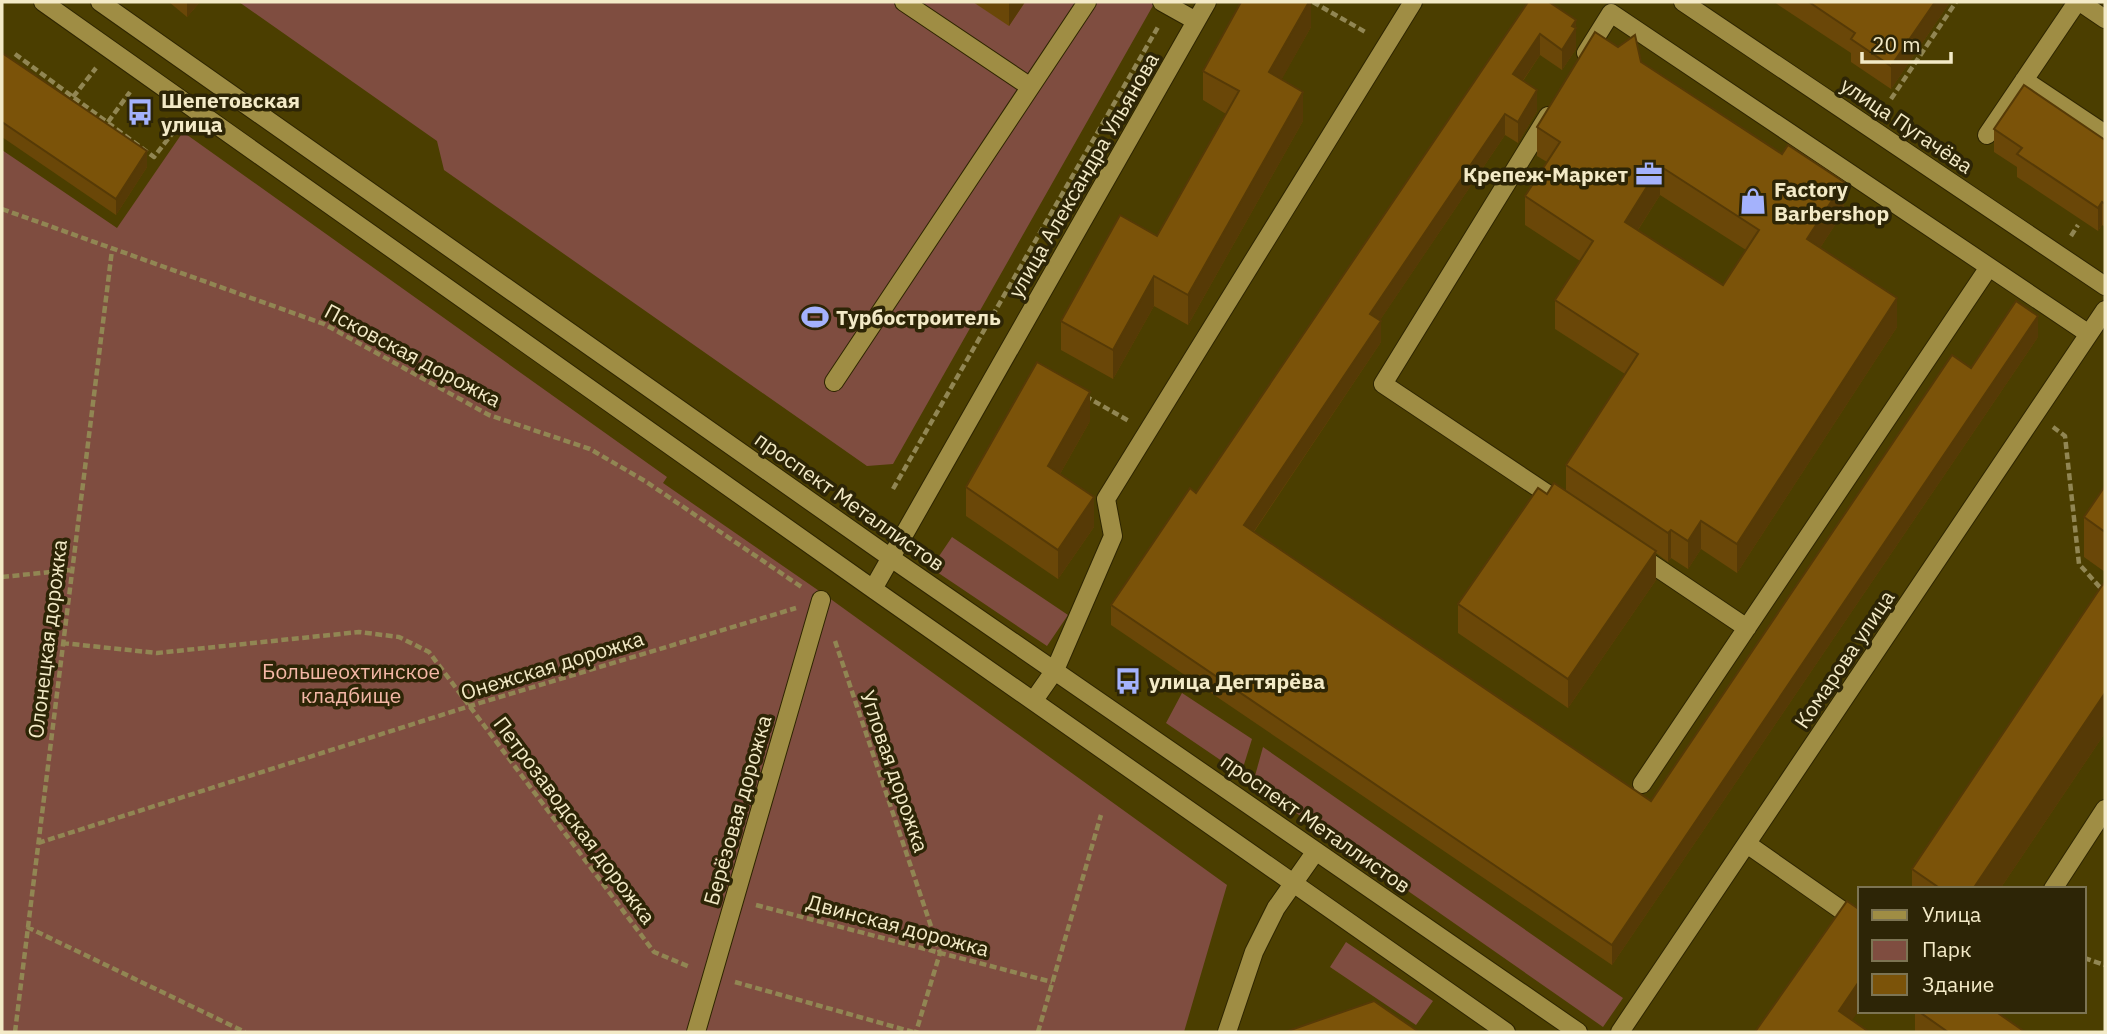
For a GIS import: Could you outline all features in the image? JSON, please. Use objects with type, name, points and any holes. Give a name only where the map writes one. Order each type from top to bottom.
[{"type":"street","points":[[43,2],[873,589],[1506,1032]]},
{"type":"street","name":"проспект Металлистов","points":[[100,2],[891,558],[1578,1032]]},
{"type":"street","points":[[904,2],[1029,86]]},
{"type":"street","points":[[834,382],[1087,2]]},
{"type":"street","name":"улица Александра Ульянова","points":[[873,589],[1207,2]]},
{"type":"street","points":[[1034,700],[1055,670],[1113,536],[1106,499],[1413,2]]},
{"type":"street","name":"улица Пугачёва","points":[[1683,2],[2105,286]]},
{"type":"street","points":[[1987,135],[2078,2],[2105,19]]},
{"type":"street","points":[[1166,4],[1196,21]]},
{"type":"street","points":[[1576,71],[1611,13],[2089,334]]},
{"type":"street","points":[[2024,80],[2105,134]]},
{"type":"street","points":[[1554,106],[1383,384],[1577,514]]},
{"type":"street","points":[[1642,784],[1989,267]]},
{"type":"street","name":"Комарова улица","points":[[1620,1032],[2105,310]]},
{"type":"street","points":[[1622,544],[1747,628]]},
{"type":"street","name":"Берёзовая дорожка","points":[[696,1032],[821,600]]},
{"type":"street","points":[[2054,887],[2105,809]]},
{"type":"street","points":[[1748,844],[1858,922]]},
{"type":"street","points":[[1227,1032],[1254,951],[1276,908],[1316,851]]},
{"type":"path","points":[[1313,2],[1387,45]]},
{"type":"path","points":[[1891,99],[1956,2]]},
{"type":"path","points":[[894,489],[1166,4]]},
{"type":"path","points":[[15,54],[154,156],[176,126]]},
{"type":"path","points":[[73,97],[97,67]]},
{"type":"path","points":[[108,122],[130,92]]},
{"type":"path","name":"Псковская дорожка","points":[[2,209],[324,324],[489,415],[590,449],[645,481],[821,600]]},
{"type":"path","points":[[2069,239],[2078,225]]},
{"type":"path","name":"Олонецкая дорожка","points":[[15,1032],[70,570],[112,250]]},
{"type":"path","points":[[1081,393],[1148,432]]},
{"type":"path","points":[[2036,413],[2065,436],[2079,564],[2105,593]]},
{"type":"path","points":[[2,577],[70,570]]},
{"type":"path","name":"Онежская дорожка","points":[[38,843],[470,706],[821,600]]},
{"type":"path","name":"Петрозаводская дорожка","points":[[62,643],[157,653],[359,632],[398,637],[429,652],[654,953],[713,976],[914,1032]]},
{"type":"path","name":"Угловая дорожка","points":[[834,639],[940,953]]},
{"type":"path","points":[[1038,1032],[1101,815]]},
{"type":"path","name":"Двинская дорожка","points":[[735,899],[1052,982]]},
{"type":"path","points":[[27,927],[245,1032]]},
{"type":"path","points":[[914,1032],[940,953]]},
{"type":"path","points":[[2086,959],[2105,965]]},
{"type":"green space","name":"Турбостроитель","points":[[239,2],[1155,2],[893,464],[867,466],[444,170],[437,141]]},
{"type":"green space","name":"Большеохтинское кладбище","points":[[183,132],[667,477],[663,483],[825,595],[1227,885],[1184,1032],[2,1032],[2,150],[117,228]]},
{"type":"green space","points":[[952,537],[1068,615],[1047,646],[931,568]]},
{"type":"green space","points":[[1182,693],[1252,739],[1241,774],[1166,723]]},
{"type":"green space","points":[[1263,747],[1623,998],[1603,1027],[1253,783]]},
{"type":"green space","points":[[1346,942],[1433,1001],[1416,1025],[1330,967]]},
{"type":"building","points":[[1241,2],[1309,2],[1269,72],[1303,92],[1188,295],[1154,276],[1113,350],[1061,321],[1120,215],[1157,236],[1239,91],[1203,71]]},
{"type":"building","points":[[1528,2],[1549,2],[1576,20],[1572,26],[1576,28],[1562,50],[1540,34],[1513,74],[1537,90],[1518,122],[1505,114],[1370,314],[1381,321],[1244,525],[1651,801],[1952,355],[1971,368],[2016,301],[2038,316],[1612,945],[1111,605],[1190,488],[1196,493]]},
{"type":"building","points":[[1809,2],[1935,2],[1891,66],[1851,39],[1855,33]]},
{"type":"building","points":[[1595,32],[1618,47],[1635,35],[1641,62],[1782,154],[1788,145],[1844,182],[1807,239],[1897,298],[1737,544],[1701,521],[1688,541],[1671,530],[1668,533],[1566,465],[1638,354],[1555,300],[1593,241],[1525,196],[1560,142],[1537,127]],"holes":[[[1660,166],[1759,230],[1723,285],[1625,222]]]},
{"type":"building","points":[[2,53],[147,151],[116,199],[2,122]]},
{"type":"building","points":[[2024,85],[2105,140],[2105,204],[2102,202],[2098,208],[2017,154],[2022,148],[1994,129]]},
{"type":"building","points":[[1037,362],[1090,392],[1048,466],[1094,497],[1058,550],[966,487]]},
{"type":"building","points":[[1554,483],[1656,551],[1568,679],[1458,604],[1538,488],[1547,494]]},
{"type":"building","points":[[2105,486],[2105,532],[2084,517]]},
{"type":"building","points":[[2103,584],[2105,585],[2105,693],[1974,887],[1938,887],[1912,869]]},
{"type":"building","points":[[1847,901],[1858,909],[1858,983],[1839,1011],[1869,1032],[1755,1032]]},
{"type":"building","points":[[1374,1001],[1419,1032],[1285,1032]]},
{"type":"building","points":[[1921,1013],[1998,1013],[2025,1032],[1948,1032]]},
{"type":"place","name":"Шепетовская улица","points":[[140,112]]},
{"type":"place","name":"Крепеж-Маркет","points":[[1649,174]]},
{"type":"place","name":"Factory Barbershop","points":[[1753,201]]},
{"type":"place","name":"Турбостроитель","points":[[815,317]]},
{"type":"place","name":"улица Дегтярёва","points":[[1128,681]]}]
